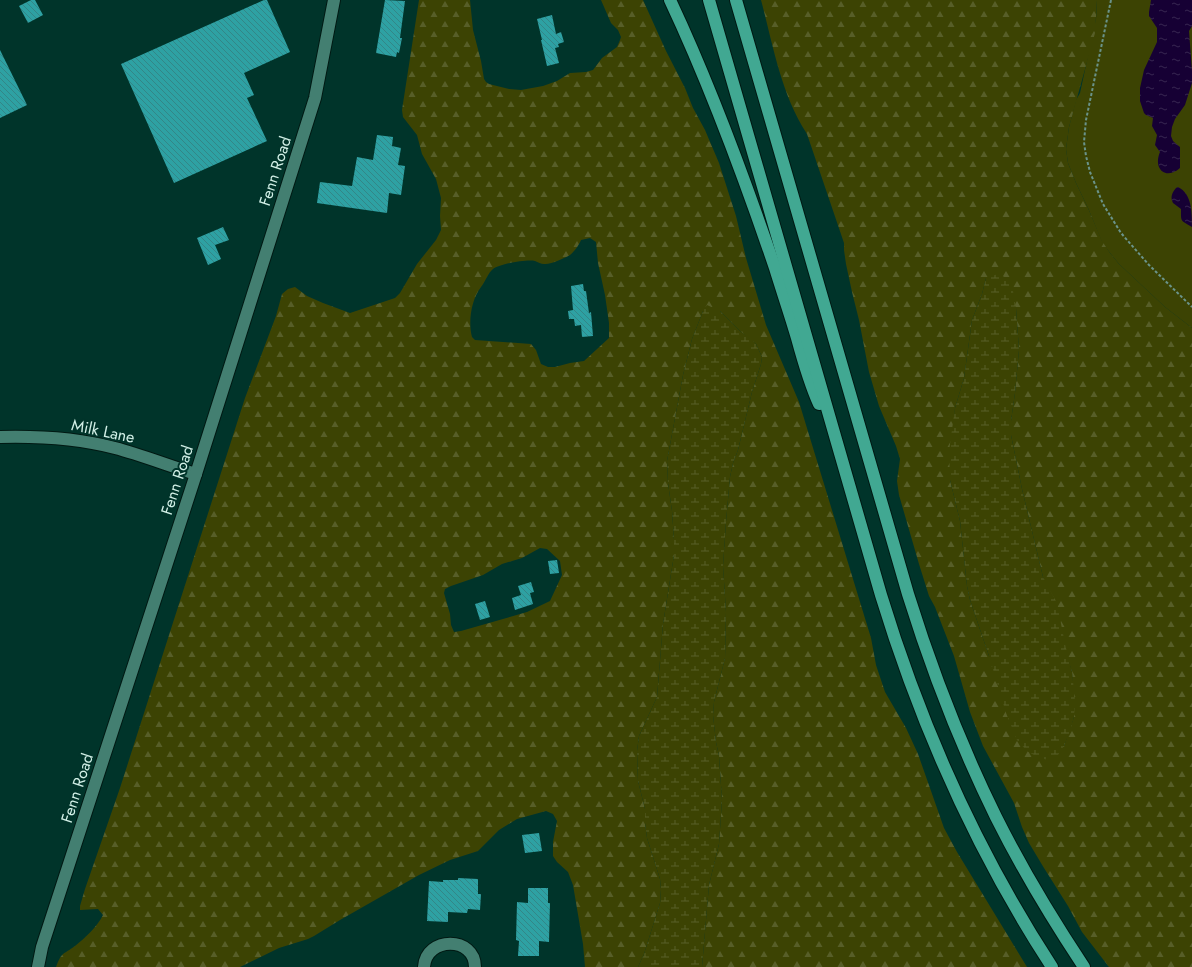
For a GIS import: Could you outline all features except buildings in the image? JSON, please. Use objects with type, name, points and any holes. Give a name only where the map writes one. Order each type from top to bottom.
[{"type":"highway","points":[[670,0],[694,52],[716,107],[775,269],[810,382],[836,437]]},
{"type":"highway","points":[[709,0],[888,617],[908,676],[922,714],[954,789],[985,852],[1052,967]]},
{"type":"highway","points":[[736,0],[908,594],[931,664],[961,741],[997,818],[1037,892],[1084,967]]},
{"type":"street","name":"Fenn Road","points":[[38,967],[42,947],[196,474],[315,98],[334,0]]},
{"type":"street","name":"Milk Lane","points":[[0,438],[33,436],[71,439],[115,448],[196,474]]},
{"type":"street","points":[[424,967],[427,956],[433,949],[450,943],[466,949],[472,955],[475,967]]},
{"type":"path","points":[[1110,0],[1086,120],[1084,142],[1090,172],[1103,204],[1121,233],[1149,265],[1192,307]]},
{"type":"green space","points":[[419,0],[470,0],[473,30],[484,79],[489,84],[509,89],[521,90],[543,86],[557,81],[570,73],[593,70],[602,58],[617,47],[621,37],[618,30],[611,23],[601,0],[643,0],[693,108],[705,130],[719,163],[736,216],[746,258],[766,325],[799,402],[871,638],[876,665],[885,692],[906,728],[918,754],[944,828],[1027,967],[702,967],[709,885],[719,844],[722,800],[719,756],[713,715],[714,702],[725,658],[726,612],[723,566],[730,477],[762,357],[756,344],[740,331],[720,311],[703,311],[692,339],[683,375],[667,461],[672,511],[674,555],[663,624],[657,697],[639,736],[637,751],[638,781],[645,809],[647,838],[660,879],[661,889],[660,903],[644,954],[638,967],[585,967],[583,944],[573,885],[568,872],[553,856],[553,842],[557,821],[553,814],[546,811],[517,819],[499,830],[478,851],[450,860],[419,875],[308,939],[279,948],[240,967],[56,967],[61,956],[87,936],[98,924],[103,915],[98,909],[80,910],[80,906],[120,788],[245,398],[276,316],[282,294],[288,289],[295,287],[307,296],[350,313],[395,298],[400,293],[417,264],[436,240],[441,230],[441,198],[436,179],[422,154],[417,135],[403,117],[402,110]],"holes":[[[590,238],[596,242],[598,263],[609,323],[609,338],[584,361],[548,367],[541,364],[536,350],[531,344],[475,340],[472,337],[470,318],[475,298],[493,269],[501,265],[520,261],[535,261],[544,264],[554,262],[570,255],[581,240]],[[540,548],[547,549],[560,561],[562,575],[550,601],[527,612],[454,632],[444,593],[445,589],[483,575],[502,564],[522,558]]]},
{"type":"green space","points":[[761,0],[1097,0],[1095,33],[1069,127],[1066,149],[1068,163],[1102,241],[1110,253],[1119,264],[1165,307],[1192,328],[1192,967],[1109,967],[1082,932],[1068,906],[1029,843],[1014,803],[983,746],[970,712],[954,656],[935,607],[929,596],[899,495],[897,481],[900,459],[879,406],[869,372],[846,264],[844,243],[807,134],[798,119],[784,86]],"holes":[[[986,278],[1016,308],[1019,350],[1011,421],[1011,435],[1043,577],[1072,672],[1074,717],[1064,746],[989,656],[970,600],[967,586],[960,521],[950,480],[955,408],[964,378],[972,320],[982,294]]]},
{"type":"green space","points":[[1097,0],[1192,0],[1192,328],[1165,307],[1119,264],[1110,253],[1102,242],[1068,163],[1066,149],[1069,127],[1076,100],[1080,93],[1096,19]]},
{"type":"green space","points":[[998,274],[1011,280],[1016,308],[1019,350],[1011,421],[1011,435],[1043,577],[1057,603],[1072,672],[1075,701],[1074,717],[1064,746],[1054,761],[1039,758],[1027,751],[1017,740],[1006,713],[970,600],[967,586],[960,521],[950,480],[949,451],[955,408],[964,378],[972,320],[982,294],[986,278]]},
{"type":"green space","points":[[707,305],[720,311],[740,331],[751,339],[756,344],[762,357],[738,450],[733,463],[730,477],[726,522],[723,566],[726,612],[725,658],[714,702],[713,715],[719,756],[722,800],[719,844],[709,885],[702,967],[638,967],[644,954],[660,903],[661,889],[660,879],[647,838],[645,809],[638,781],[637,751],[639,736],[657,697],[663,624],[674,555],[672,511],[667,461],[683,375],[692,339],[703,311]]},
{"type":"water","points":[[1151,0],[1192,0],[1192,26],[1189,31],[1192,83],[1185,105],[1175,119],[1172,127],[1171,136],[1173,141],[1180,147],[1180,168],[1175,172],[1170,173],[1165,173],[1159,168],[1158,158],[1160,152],[1155,145],[1157,135],[1152,126],[1153,118],[1144,113],[1140,101],[1140,88],[1144,70],[1157,42],[1157,28],[1149,16]]},
{"type":"water","points":[[1178,187],[1183,190],[1189,199],[1192,227],[1182,220],[1181,209],[1172,201],[1173,193]]}]
